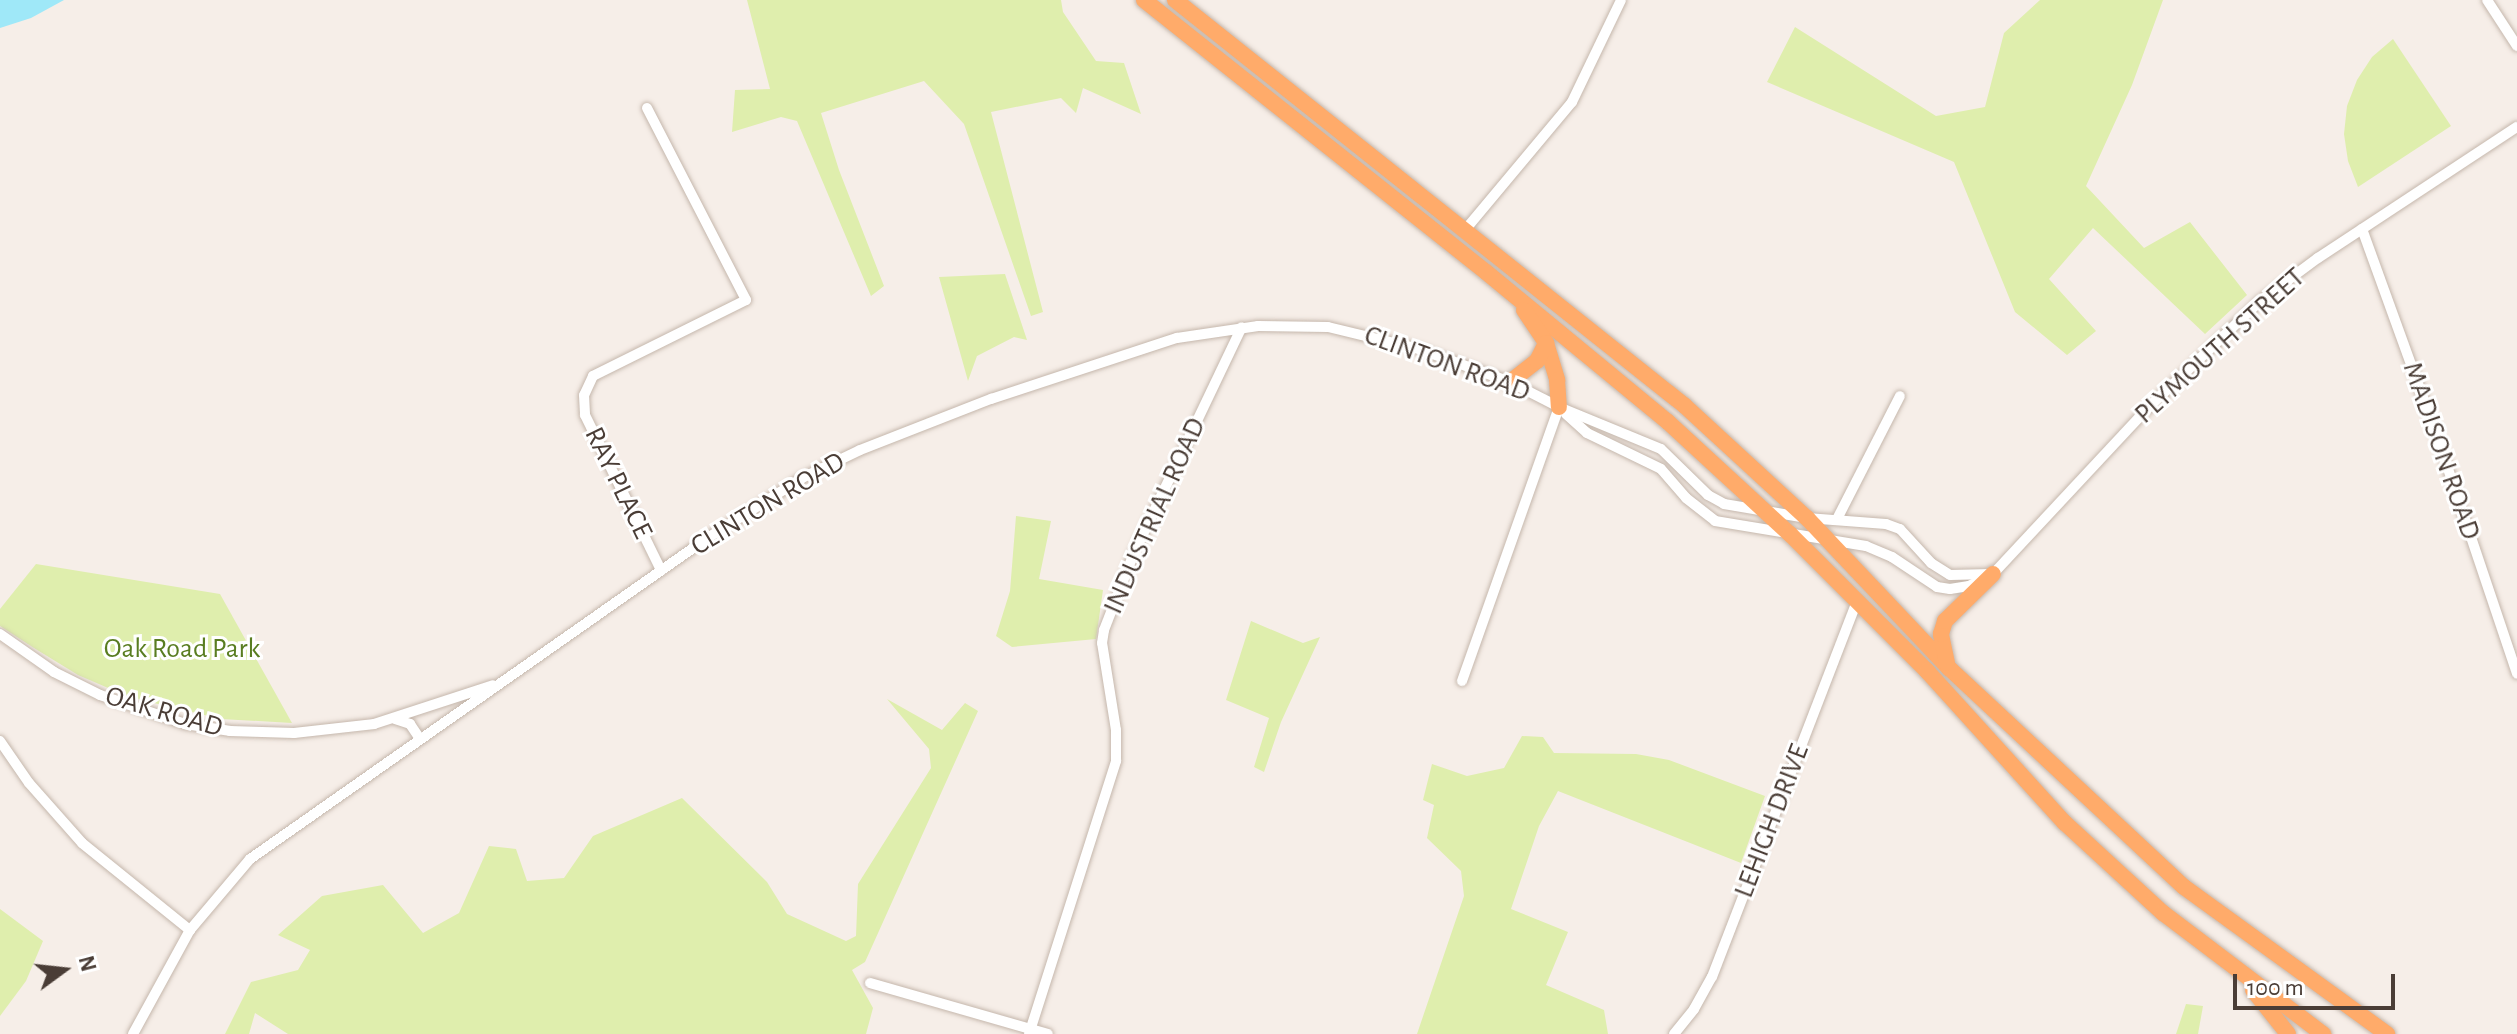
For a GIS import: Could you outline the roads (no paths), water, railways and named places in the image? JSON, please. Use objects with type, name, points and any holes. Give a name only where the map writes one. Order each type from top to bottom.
[{"type":"highway","points":[[1144,0],[1486,272],[1668,422],[1790,534],[1927,671],[2065,823],[2163,913],[2323,1034]]},
{"type":"highway","points":[[1175,0],[1685,406],[1807,518],[1949,668],[2184,887],[2387,1034]]},
{"type":"highway","points":[[1486,272],[1528,313],[1546,343],[1557,380],[1559,407]]},
{"type":"highway","points":[[1510,382],[1537,361],[1546,343]]},
{"type":"highway","points":[[1949,668],[1942,648],[1945,621],[1993,574]]},
{"type":"highway","points":[[2239,973],[2288,1034]]},
{"type":"street","points":[[1465,230],[1572,102],[1621,0]]},
{"type":"street","points":[[2487,0],[2517,46]]},
{"type":"street","name":"RAY PLACE","points":[[647,108],[746,300],[593,376],[584,395],[585,415],[661,570]]},
{"type":"street","name":"PLYMOUTH STREET","points":[[1827,540],[1880,550],[1937,587],[1950,589],[1969,586],[1993,574],[2216,341],[2286,281],[2517,127]]},
{"type":"street","name":"MADISON ROAD","points":[[2362,229],[2517,674]]},
{"type":"street","name":"CLINTON ROAD","points":[[133,1034],[190,930],[250,859],[661,570],[802,478],[860,450],[1121,353],[1177,338],[1242,327],[1351,330],[1419,349],[1510,382],[1559,407]]},
{"type":"street","name":"INDUSTRIAL ROAD","points":[[1030,1032],[1116,761],[1116,730],[1102,643],[1104,630],[1134,553],[1242,327]]},
{"type":"street","points":[[1837,519],[1900,396]]},
{"type":"street","points":[[1559,407],[1661,449],[1708,495],[1724,504],[1807,518],[1871,522],[1900,529],[1931,563],[1950,575],[1993,574]]},
{"type":"street","points":[[1559,407],[1587,433],[1661,469],[1694,505],[1715,521],[1827,540]]},
{"type":"street","points":[[1462,681],[1559,407]]},
{"type":"street","name":"LEHIGH DRIVE","points":[[1674,1034],[1694,1009],[1712,977],[1857,602]]},
{"type":"street","name":"OAK ROAD","points":[[0,634],[75,683],[129,707],[185,724],[239,732],[294,733],[391,720],[499,684]]},
{"type":"street","points":[[391,720],[407,722],[420,739]]},
{"type":"street","points":[[0,741],[29,783],[82,843],[190,930]]},
{"type":"street","points":[[870,983],[1030,1032],[1048,1034]]},
{"type":"water","points":[[0,0],[64,0],[31,18],[0,28]]},
{"type":"park label","name":"Oak Road Park","points":[[182,649]]}]
